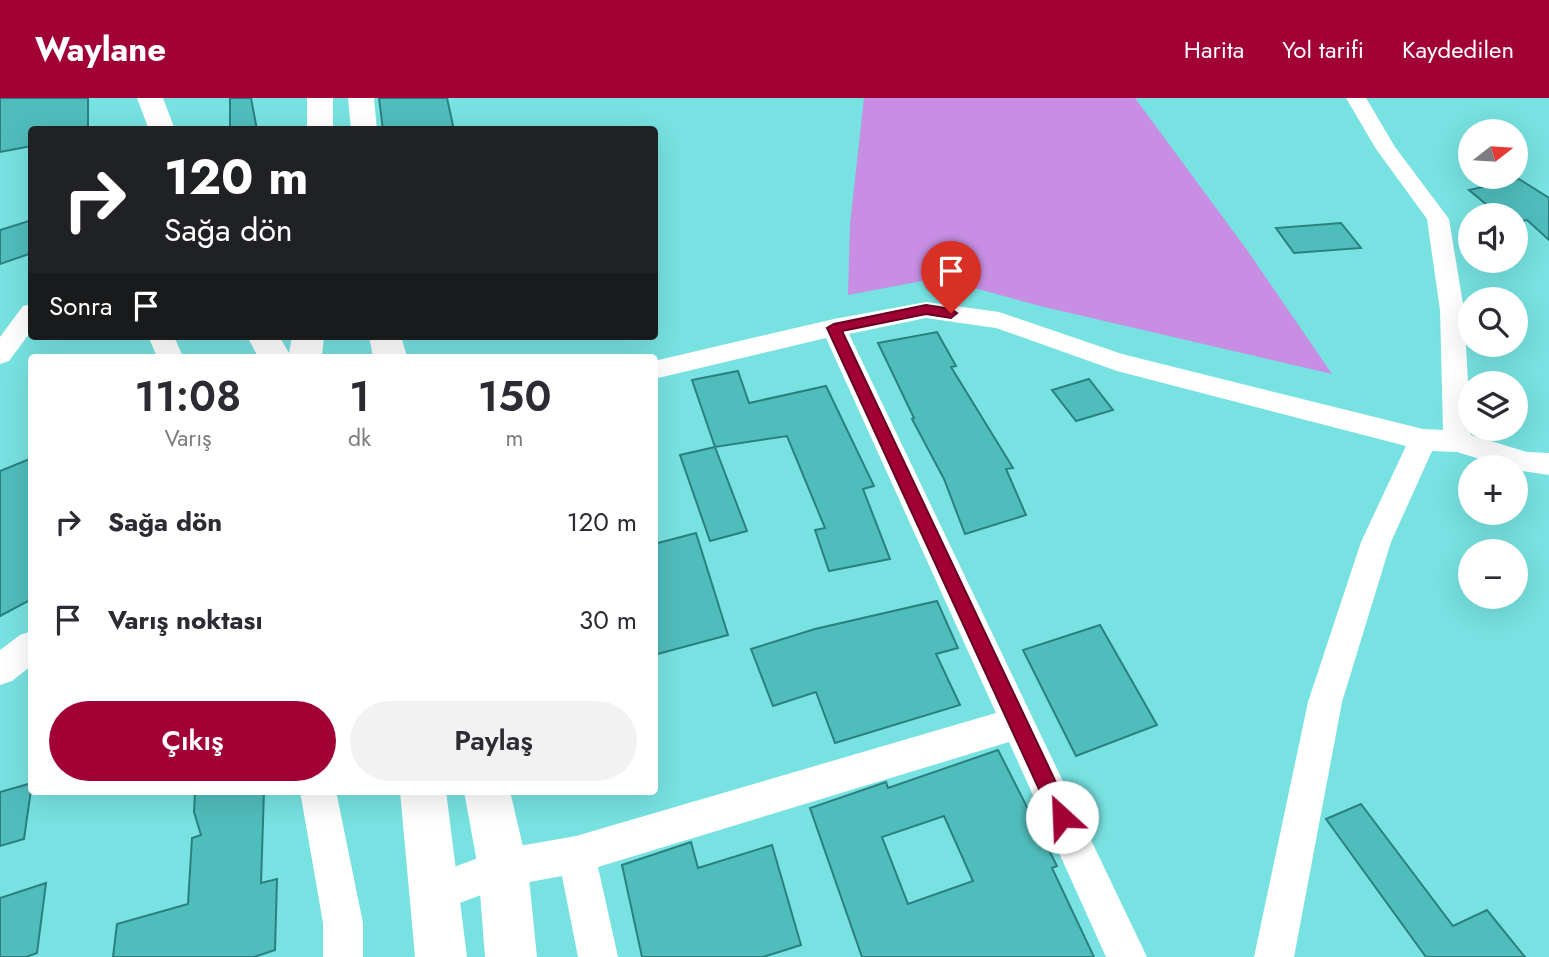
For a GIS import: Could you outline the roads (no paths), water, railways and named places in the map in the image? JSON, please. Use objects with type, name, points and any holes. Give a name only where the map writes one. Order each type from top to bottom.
[{"type":"main road","points":[[320,98],[320,126]]},
{"type":"main road","points":[[361,98],[364,126]]},
{"type":"main road","points":[[423,795],[441,957]]},
{"type":"main road","points":[[488,795],[503,868],[511,957]]},
{"type":"street","points":[[1356,98],[1386,149],[1438,219],[1452,310],[1457,441]]},
{"type":"street","points":[[658,369],[834,328],[926,310],[999,320],[1117,362],[1423,440],[1457,441],[1527,463],[1549,464]]},
{"type":"street","points":[[0,355],[28,317]]},
{"type":"street","points":[[834,328],[1127,957]]},
{"type":"street","points":[[1274,957],[1325,702],[1376,542],[1423,440]]},
{"type":"street","points":[[0,670],[28,648]]},
{"type":"street","points":[[435,892],[503,868],[576,855],[1018,723]]},
{"type":"street","points":[[319,795],[343,923],[343,957]]},
{"type":"street","points":[[576,855],[598,957]]}]
